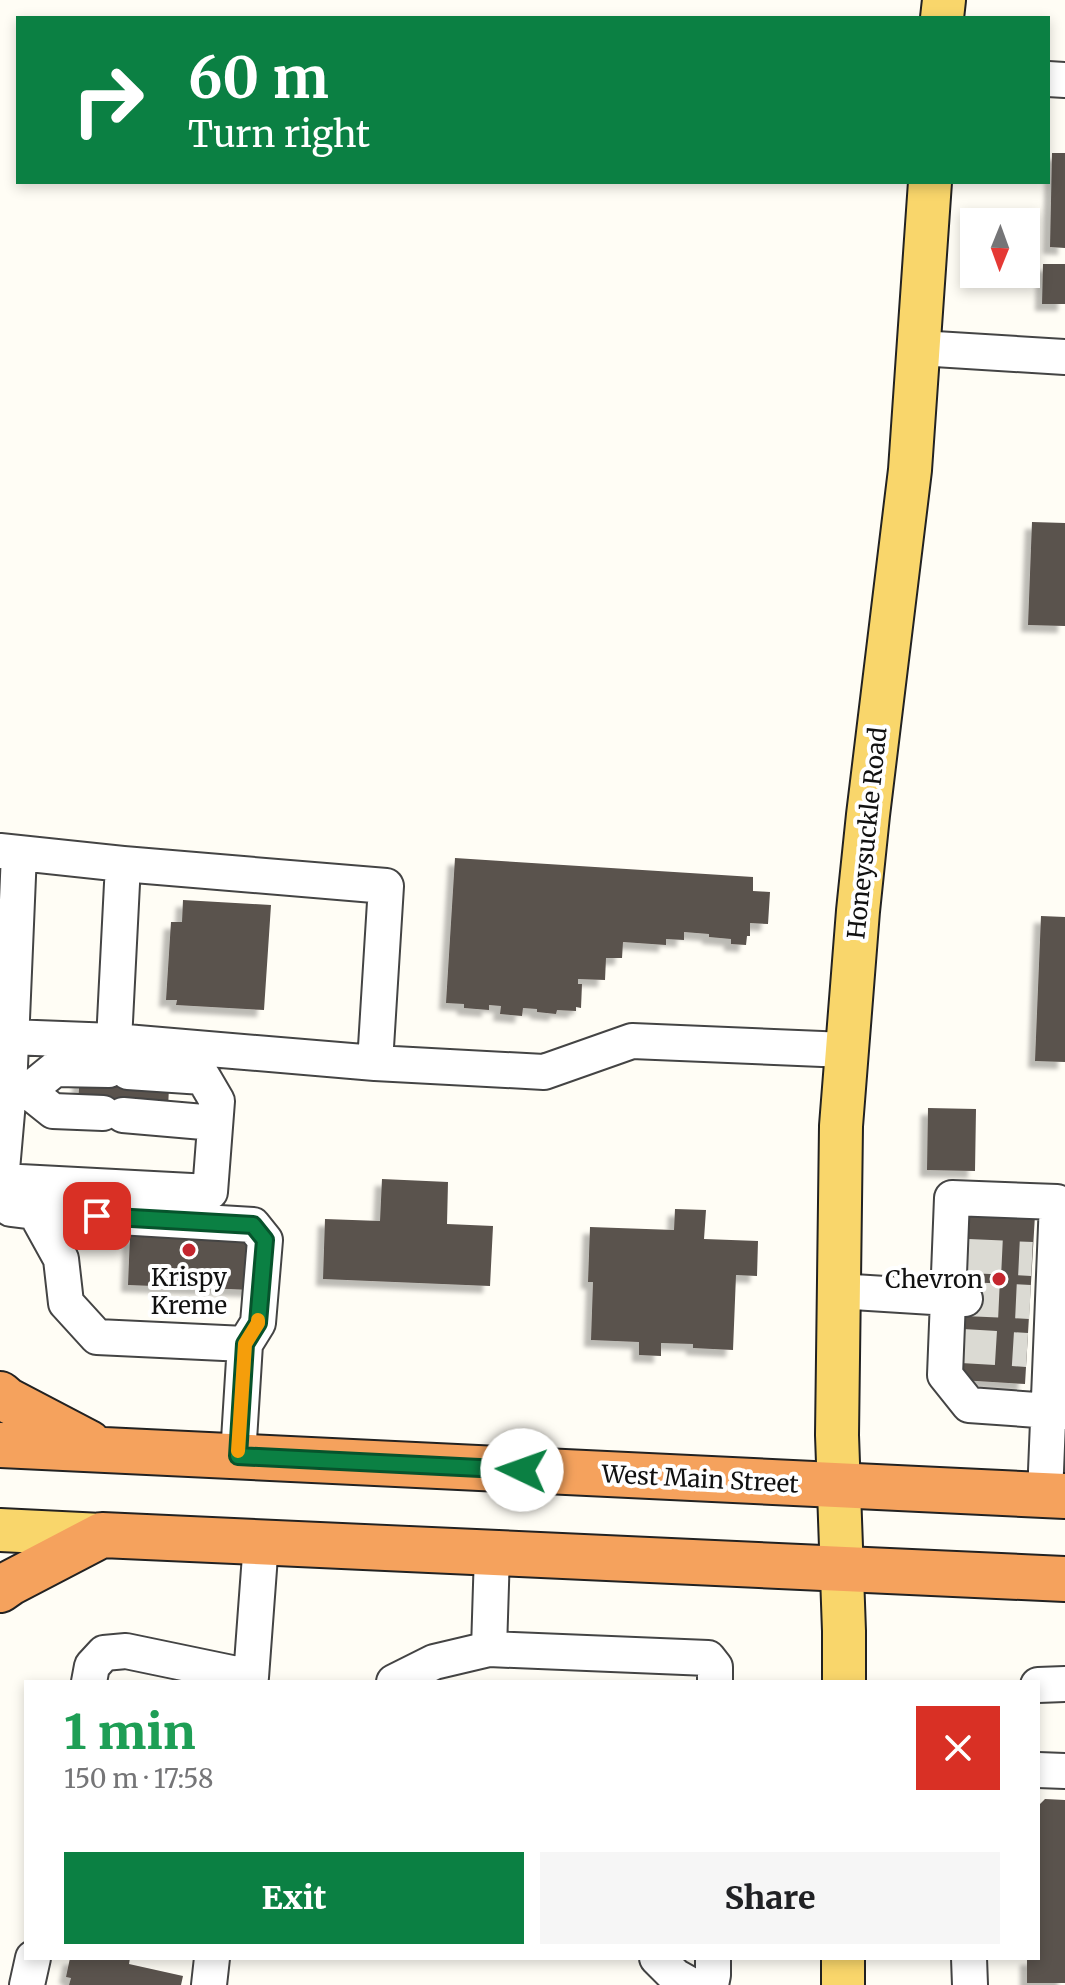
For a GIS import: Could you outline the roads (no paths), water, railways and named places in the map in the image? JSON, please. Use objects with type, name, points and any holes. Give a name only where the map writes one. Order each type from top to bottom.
[{"type":"highway","points":[[0,1394],[102,1449]]},
{"type":"highway","name":"West Main Street","points":[[0,1445],[1055,1495]]},
{"type":"highway","points":[[0,1590],[102,1535],[1065,1579]]},
{"type":"main road","name":"Honeysuckle Road","points":[[844,1680],[837,1291],[841,1126],[866,828],[910,470],[930,184]]},
{"type":"main road","points":[[0,1530],[102,1535]]},
{"type":"main road","points":[[843,1960],[843,1985]]},
{"type":"lane","points":[[919,348],[1065,357]]},
{"type":"lane","points":[[238,1456],[245,1344],[258,1323],[265,1240],[253,1225],[11,1209],[1,1181],[18,1091],[10,1037],[9,852],[386,886],[375,1063]]},
{"type":"lane","points":[[117,1061],[123,864]]},
{"type":"lane","points":[[10,1037],[203,1077],[216,1112]]},
{"type":"lane","points":[[18,1091],[55,1069],[221,1051],[544,1072],[632,1041],[846,1050]]},
{"type":"lane","points":[[1,1181],[210,1192],[221,1051]]},
{"type":"lane","points":[[18,1091],[53,1111],[113,1114],[216,1112]]},
{"type":"lane","points":[[1055,1495],[1056,1411],[1039,1351],[1043,1260],[1057,1202],[952,1198],[959,1255],[954,1346],[945,1375],[969,1405],[1056,1411]]},
{"type":"lane","points":[[35,1212],[61,1259],[66,1303],[97,1337],[245,1344]]},
{"type":"lane","points":[[837,1291],[957,1298]]},
{"type":"lane","points":[[89,1680],[92,1666],[104,1653],[126,1651],[250,1679],[261,1542]]},
{"type":"lane","points":[[489,1649],[492,1553]]},
{"type":"lane","points":[[398,1680],[434,1662],[489,1649],[708,1658],[715,1667],[715,1680]]},
{"type":"lane","points":[[1040,1685],[1065,1684]]},
{"type":"lane","points":[[1040,1770],[1065,1771]]},
{"type":"lane","points":[[27,1985],[33,1960]]},
{"type":"lane","points":[[209,1985],[212,1960]]},
{"type":"lane","points":[[659,1960],[675,1976],[691,1985]]},
{"type":"lane","points":[[711,1985],[713,1960]]},
{"type":"lane","points":[[969,1960],[970,1985]]},
{"type":"tunnel","points":[[968,1256],[1032,1259]]},
{"type":"tunnel","points":[[965,1299],[1030,1302]]},
{"type":"tunnel","points":[[962,1346],[1027,1350]]},
{"type":"place","name":"Krispy Kreme","points":[[189,1250]]},
{"type":"place","name":"Chevron","points":[[999,1279]]}]
